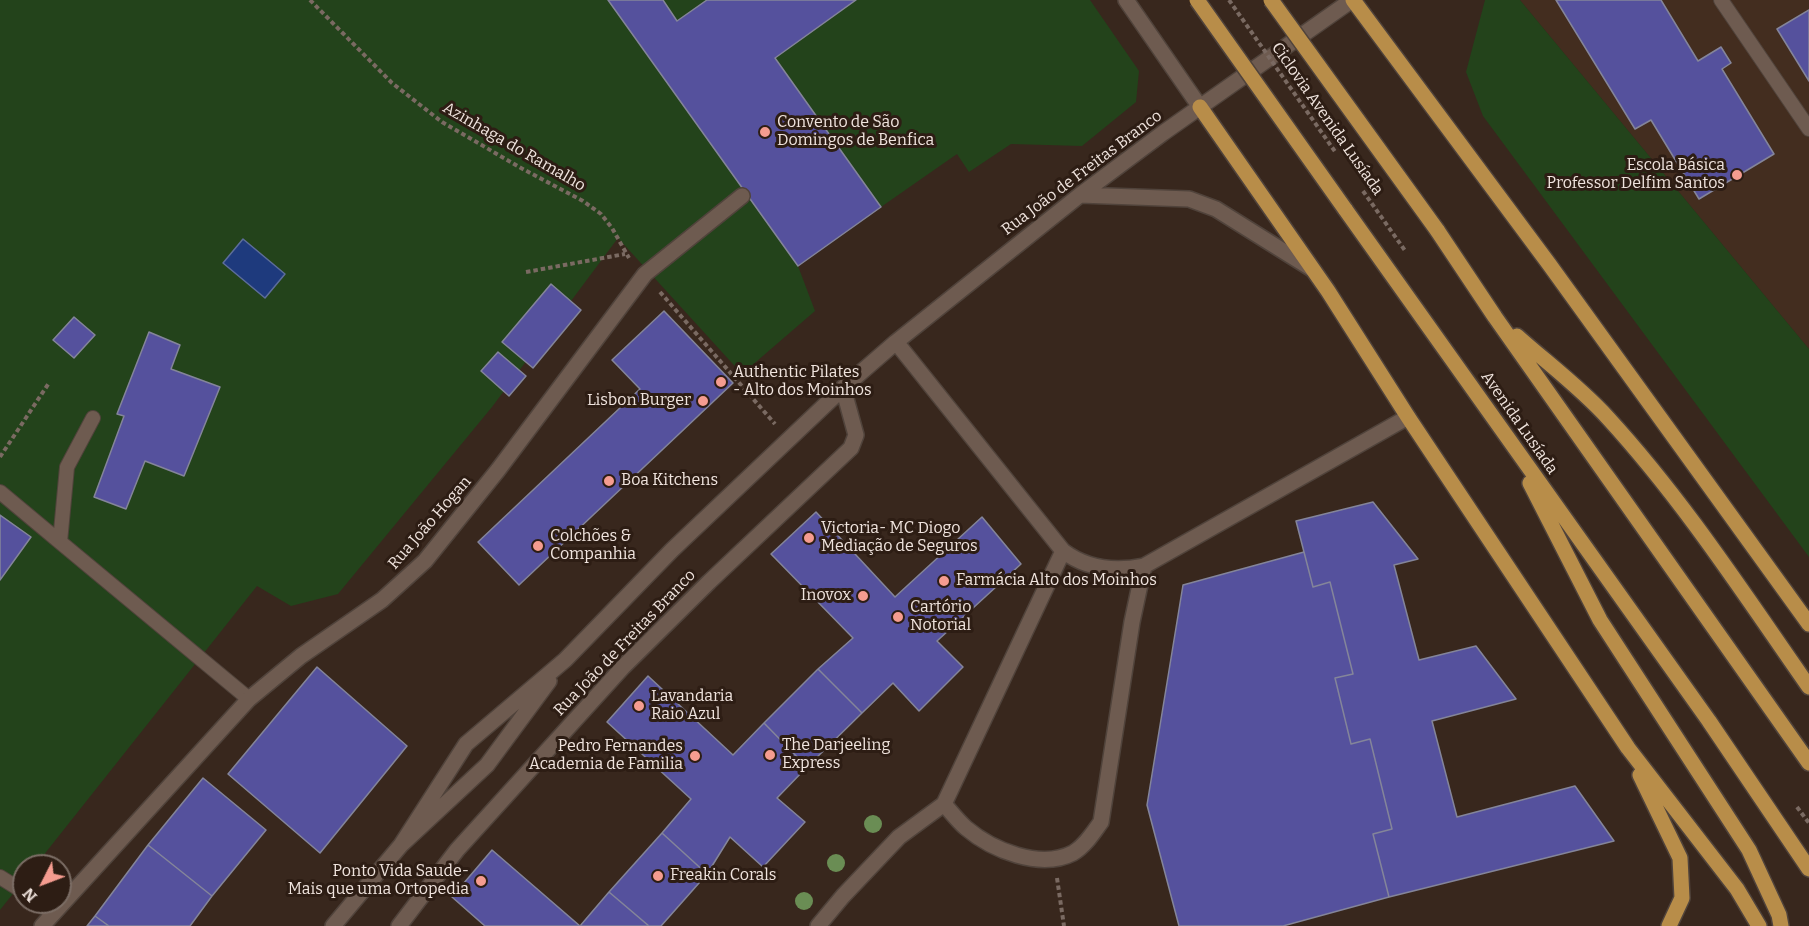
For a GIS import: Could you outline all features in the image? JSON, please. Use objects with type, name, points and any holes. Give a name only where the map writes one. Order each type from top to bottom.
[{"type":"main road","name":"Avenida Lusíada","points":[[1197,0],[1708,721],[1809,869]]},
{"type":"main road","points":[[1271,0],[1437,230],[1495,317],[1809,763]]},
{"type":"main road","points":[[1352,0],[1549,264],[1809,624]]},
{"type":"main road","points":[[1200,107],[1314,270],[1408,417],[1628,748],[1737,889],[1759,926]]},
{"type":"main road","points":[[1495,317],[1605,415],[1681,504],[1809,687]]},
{"type":"main road","points":[[1505,435],[1600,620],[1749,850],[1779,915],[1781,926]]},
{"type":"main road","points":[[1628,748],[1680,858],[1682,898],[1670,926]]},
{"type":"street","points":[[1126,0],[1200,107]]},
{"type":"street","name":"Rua João de Freitas Branco","points":[[401,846],[466,744],[565,660],[672,550],[843,388],[896,342],[1080,195],[1352,0]]},
{"type":"street","points":[[1080,195],[1189,199],[1216,209],[1314,270]]},
{"type":"street","name":"Rua João Hogan","points":[[72,892],[249,699],[301,656],[382,600],[425,561],[498,470],[645,274],[742,196]]},
{"type":"street","points":[[896,342],[1063,551],[1076,561],[1098,567],[1120,570],[1144,566],[1408,417]]},
{"type":"street","name":"Rua João de Freitas Branco","points":[[399,926],[457,850],[623,667],[851,448],[856,435],[843,388]]},
{"type":"street","points":[[818,926],[899,837],[944,804],[1063,551]]},
{"type":"street","points":[[944,804],[966,828],[990,844],[1028,858],[1055,860],[1074,852],[1090,838],[1101,822],[1132,622],[1144,566]]},
{"type":"street","name":"Rua João de Freitas Branco","points":[[333,926],[401,846],[487,765],[565,660]]},
{"type":"street","name":"Rua João Hogan","points":[[42,926],[52,914]]},
{"type":"lane","points":[[1721,0],[1809,129]]},
{"type":"lane","points":[[60,542],[67,467],[93,418]]},
{"type":"lane","points":[[0,492],[249,699]]},
{"type":"path","name":"Azinhaga do Ramalho","points":[[310,0],[392,82],[442,122],[583,201],[601,214],[612,228],[625,254],[645,274]]},
{"type":"path","name":"Ciclovia Avenida Lusíada","points":[[1228,0],[1338,155]]},
{"type":"path","name":"Ciclovia Avenida Lusíada","points":[[1358,184],[1406,252]]},
{"type":"path","points":[[526,272],[625,254]]},
{"type":"path","points":[[672,305],[789,440]]},
{"type":"path","points":[[0,457],[49,383]]},
{"type":"path","points":[[1055,860],[1064,926]]},
{"type":"shaded area","name":"Escola Básica Professor Delfim Santos","points":[[1520,0],[1809,0],[1809,349]]},
{"type":"green space","points":[[0,0],[608,0],[798,266],[815,311],[742,374],[618,238],[492,407],[338,594],[291,606],[257,586],[45,854],[12,854],[12,895],[0,910]]},
{"type":"green space","points":[[663,0],[707,0],[677,21]]},
{"type":"green space","points":[[856,0],[1090,0],[1139,71],[1136,102],[1082,146],[1011,144],[969,172],[957,154],[881,207],[775,58]]},
{"type":"green space","points":[[1485,0],[1520,0],[1809,349],[1809,557],[1483,116],[1466,72]]},
{"type":"water","points":[[243,239],[285,274],[265,298],[223,263]]},
{"type":"building","name":"Convento de São Domingos de Benfica","points":[[608,0],[663,0],[677,21],[707,0],[856,0],[775,58],[881,207],[798,266]]},
{"type":"building","points":[[1556,0],[1661,0],[1698,61],[1721,47],[1731,63],[1722,69],[1774,154],[1699,199],[1651,120],[1635,129]]},
{"type":"building","points":[[1809,10],[1809,81],[1777,29]]},
{"type":"building","points":[[551,284],[581,310],[533,368],[502,342]]},
{"type":"building","points":[[664,311],[733,383],[519,585],[478,542],[640,389],[612,360]]},
{"type":"building","points":[[74,317],[95,335],[74,358],[53,340]]},
{"type":"building","points":[[149,332],[180,345],[171,369],[220,387],[184,476],[145,461],[126,509],[94,497],[124,416],[117,414]]},
{"type":"building","points":[[498,352],[526,376],[509,396],[481,371]]},
{"type":"building","points":[[1373,502],[1418,559],[1394,565],[1419,660],[1476,646],[1516,699],[1432,721],[1457,817],[1575,786],[1614,841],[1389,897],[1373,834],[1392,829],[1370,739],[1351,744],[1335,678],[1353,674],[1330,582],[1313,587],[1296,521]]},
{"type":"building","name":"Cartório Notorial","points":[[816,512],[895,597],[982,517],[1021,564],[937,641],[963,667],[919,711],[893,683],[862,713],[818,669],[853,638],[771,554]]},
{"type":"building","points":[[0,515],[31,537],[0,580]]},
{"type":"building","points":[[1304,552],[1313,587],[1330,582],[1353,674],[1335,678],[1351,744],[1370,739],[1392,829],[1373,834],[1389,897],[1283,926],[1179,926],[1147,805],[1183,585]]},
{"type":"building","points":[[317,667],[407,746],[320,853],[228,774]]},
{"type":"building","points":[[818,669],[862,713],[807,767],[764,723]]},
{"type":"building","points":[[648,676],[733,755],[764,723],[807,767],[777,798],[805,822],[763,867],[730,837],[707,874],[662,833],[691,799],[607,722]]},
{"type":"building","points":[[203,778],[266,830],[212,896],[148,845]]},
{"type":"building","points":[[662,833],[707,874],[661,926],[649,926],[609,892]]},
{"type":"building","points":[[148,845],[212,896],[190,926],[109,926],[95,916]]},
{"type":"building","points":[[492,850],[580,926],[485,926],[452,897]]},
{"type":"building","points":[[609,892],[649,926],[580,926]]},
{"type":"building","points":[[95,916],[109,926],[87,926]]},
{"type":"place","name":"Convento de São Domingos de Benfica","points":[[765,132]]},
{"type":"place","name":"Escola Básica Professor Delfim Santos","points":[[1737,175]]},
{"type":"place","name":"Authentic Pilates - Alto dos Moinhos","points":[[721,382]]},
{"type":"place","name":"Lisbon Burger","points":[[703,401]]},
{"type":"place","name":"Boa Kitchens","points":[[609,481]]},
{"type":"place","name":"Victoria- MC Diogo Mediação de Seguros","points":[[809,538]]},
{"type":"place","name":"Colchões & Companhia","points":[[538,546]]},
{"type":"place","name":"Farmácia Alto dos Moinhos","points":[[944,581]]},
{"type":"place","name":"Inovox","points":[[863,596]]},
{"type":"place","name":"Cartório Notorial","points":[[898,617]]},
{"type":"place","name":"Lavandaria Raio Azul","points":[[639,706]]},
{"type":"place","name":"The Darjeeling Express","points":[[770,755]]},
{"type":"place","name":"Pedro Fernandes Academia de Familia","points":[[695,756]]},
{"type":"place","name":"Freakin Corals","points":[[658,876]]},
{"type":"place","name":"Ponto Vida Saude- Mais que uma Ortopedia","points":[[481,881]]}]
